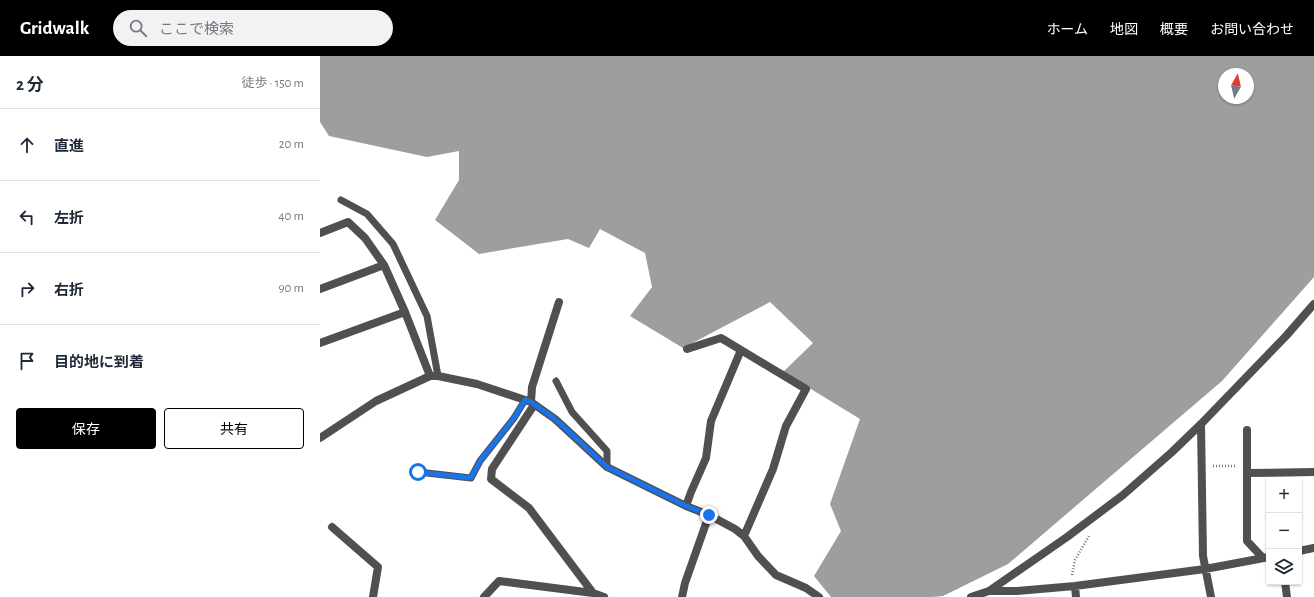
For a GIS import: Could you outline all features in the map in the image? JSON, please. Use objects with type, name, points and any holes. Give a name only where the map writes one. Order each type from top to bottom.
[{"type":"street","points":[[320,233],[348,222],[365,238],[384,265],[434,376]]},
{"type":"street","points":[[320,289],[384,265]]},
{"type":"street","points":[[559,302],[532,387],[530,403],[492,469],[491,479],[529,508],[592,593]]},
{"type":"street","points":[[971,597],[989,591],[1068,536],[1123,495],[1201,424],[1286,336],[1314,304]]},
{"type":"street","points":[[320,343],[405,312]]},
{"type":"street","points":[[687,349],[722,338],[806,389],[786,426],[773,469],[744,536]]},
{"type":"street","points":[[686,506],[706,458],[712,421],[741,350]]},
{"type":"street","points":[[320,438],[376,401],[434,376],[477,384],[530,403],[555,419],[607,467],[686,506],[709,515],[744,536],[758,556],[776,575],[806,588],[819,597]]},
{"type":"street","points":[[1201,424],[1203,556],[1211,597]]},
{"type":"street","points":[[1247,430],[1247,541],[1266,557]]},
{"type":"street","points":[[1247,469],[1314,472]]},
{"type":"street","points":[[682,597],[685,583],[709,515]]},
{"type":"street","points":[[332,527],[378,567],[373,597]]},
{"type":"street","points":[[1302,550],[1314,548]]},
{"type":"street","points":[[989,591],[1018,591],[1075,586],[1205,569],[1266,557]]},
{"type":"street","points":[[484,597],[500,581],[592,593],[604,597]]},
{"type":"street","points":[[1285,585],[1287,597]]},
{"type":"street","points":[[1075,586],[1076,597]]},
{"type":"lane","points":[[341,200],[367,214],[393,244],[427,316],[434,376]]},
{"type":"lane","points":[[556,381],[572,412],[607,451],[607,467]]},
{"type":"lane","points":[[418,472],[471,478],[480,461],[514,418],[530,403]]},
{"type":"path","points":[[1202,466],[1247,469]]},
{"type":"path","points":[[1075,586],[1072,577],[1075,560],[1091,533],[1092,518]]},
{"type":"shaded area","points":[[320,56],[1314,56],[1314,277],[1222,381],[1008,564],[943,596],[831,597],[814,576],[841,531],[830,504],[860,419],[783,372],[813,343],[770,302],[683,348],[630,316],[652,287],[645,253],[600,229],[589,248],[568,239],[479,254],[435,220],[459,180],[459,151],[427,157],[329,136],[320,122]]},
{"type":"route","points":[[418,472],[471,478],[480,461],[514,418],[525,400],[531,402],[555,419],[607,467],[686,506],[709,515]]}]
